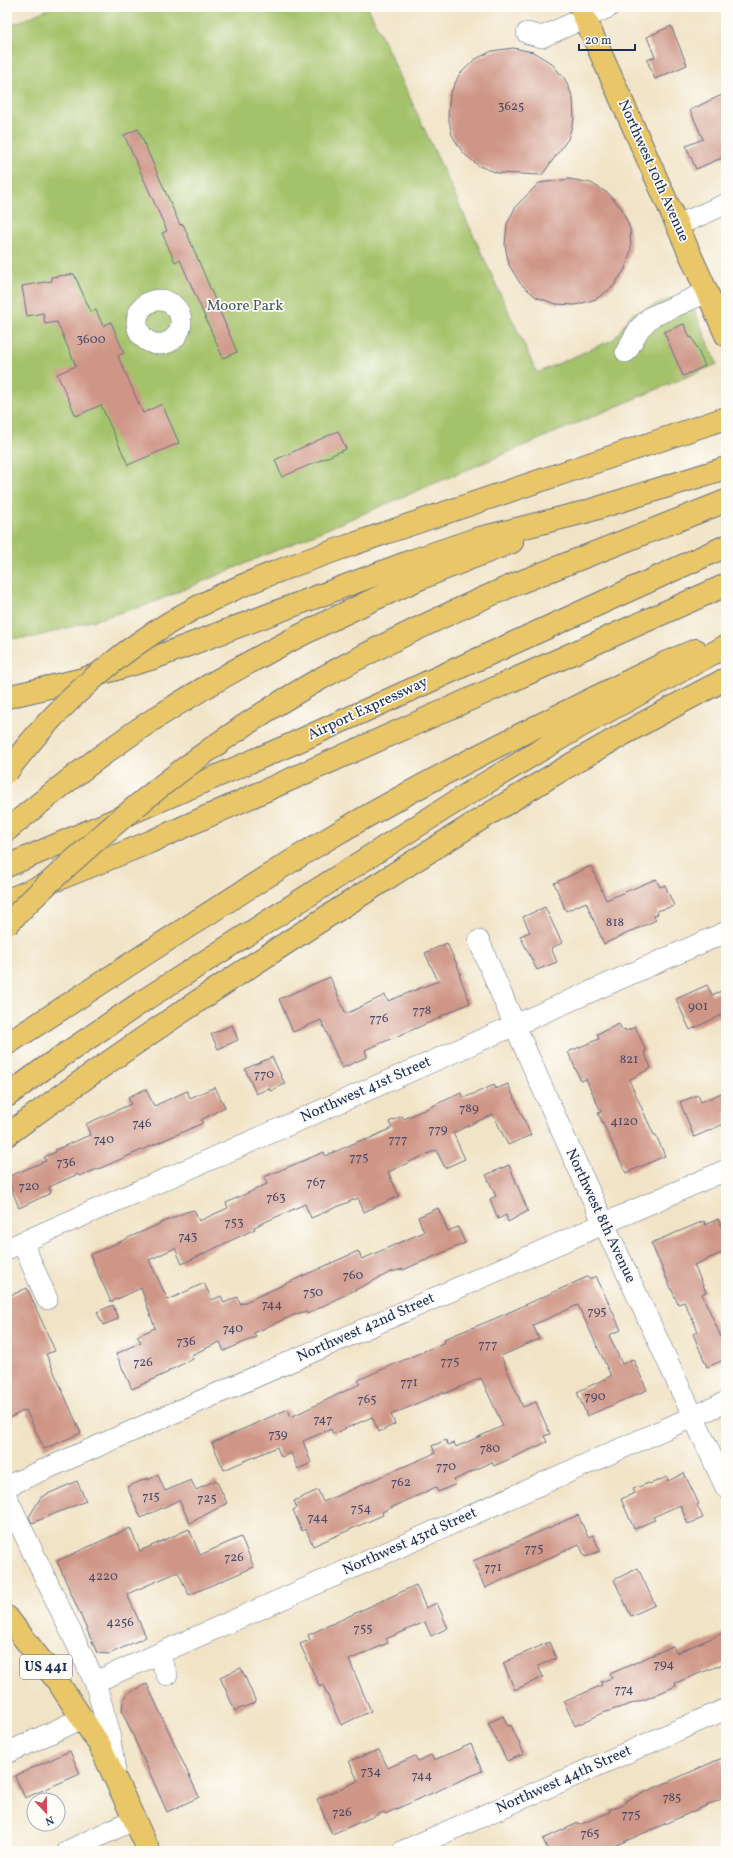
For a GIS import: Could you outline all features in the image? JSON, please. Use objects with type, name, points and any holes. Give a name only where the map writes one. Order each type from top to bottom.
[{"type":"main road","name":"Northwest 10th Avenue","points":[[582,12],[726,335]]},
{"type":"main road","points":[[7,772],[22,751],[73,696],[110,665],[177,619],[240,586],[385,534],[726,418]]},
{"type":"main road","points":[[7,697],[79,680],[154,658],[414,560],[476,539],[585,512],[726,468]]},
{"type":"main road","points":[[7,925],[70,864],[156,789],[250,722],[310,685],[358,659],[459,609],[513,585],[718,504]]},
{"type":"main road","points":[[7,830],[84,768],[155,719],[196,693],[316,628],[421,579],[585,512]]},
{"type":"main road","name":"Airport Expressway","points":[[7,866],[292,744],[726,546]]},
{"type":"main road","points":[[7,900],[164,836],[726,585]]},
{"type":"main road","points":[[7,1044],[268,875],[379,810],[441,775],[664,662],[726,637]]},
{"type":"main road","points":[[7,1096],[46,1067],[146,999],[466,795],[572,731],[726,646]]},
{"type":"main road","points":[[7,1135],[278,948],[510,801],[576,762],[726,679]]},
{"type":"main road","name":"US 441","points":[[7,1617],[38,1656],[83,1718],[99,1744],[116,1777],[149,1851]]},
{"type":"street","points":[[527,33],[542,38],[582,12],[609,7]]},
{"type":"street","points":[[678,225],[726,204]]},
{"type":"street","points":[[626,352],[639,328],[651,317],[707,292]]},
{"type":"street","name":"Northwest 41st Street","points":[[15,1245],[514,1024],[726,932]]},
{"type":"street","name":"Northwest 8th Avenue","points":[[479,941],[514,1024],[603,1224],[694,1416],[726,1488]]},
{"type":"street","name":"Northwest 42nd Street","points":[[7,1486],[726,1170]]},
{"type":"street","points":[[15,1245],[47,1299]]},
{"type":"street","name":"Northwest 43rd Street","points":[[94,1682],[726,1402]]},
{"type":"street","points":[[7,1498],[94,1682],[108,1727],[116,1777]]},
{"type":"street","points":[[158,1654],[167,1675]]},
{"type":"street","name":"Northwest 44th Street","points":[[402,1851],[726,1708]]},
{"type":"street","points":[[7,1753],[83,1718]]},
{"type":"street","points":[[68,1851],[135,1819]]},
{"type":"green space","name":"Moore Park","points":[[53,7],[368,7],[537,373],[614,339],[632,314],[687,292],[717,364],[147,605],[35,637],[7,639],[7,27]]},
{"type":"building","points":[[671,26],[687,65],[655,79],[647,60],[655,57],[647,37]]},
{"type":"building","points":[[513,48],[533,52],[551,63],[565,79],[573,98],[574,119],[568,139],[542,175],[498,173],[479,166],[463,153],[452,135],[448,115],[450,94],[459,75],[474,60],[492,51]]},
{"type":"building","points":[[726,93],[726,156],[696,169],[686,146],[703,139],[690,110]]},
{"type":"building","points":[[138,129],[180,225],[183,224],[237,352],[223,358],[180,260],[175,262],[162,233],[167,231],[124,135]]},
{"type":"building","points":[[570,179],[591,183],[609,194],[622,209],[630,229],[631,250],[625,269],[613,287],[596,299],[576,305],[556,304],[536,297],[520,283],[509,265],[505,245],[507,224],[516,206],[539,183]]},
{"type":"building","points":[[74,274],[91,312],[96,310],[103,326],[111,322],[124,353],[118,356],[143,413],[162,404],[179,443],[128,465],[101,405],[76,416],[57,374],[76,366],[57,322],[45,324],[43,313],[27,316],[22,286],[52,281],[51,277]]},
{"type":"building","points":[[684,324],[690,338],[692,337],[705,366],[683,376],[664,332]]},
{"type":"building","points":[[338,431],[346,449],[282,477],[275,460]]},
{"type":"building","points":[[591,866],[606,900],[656,879],[660,887],[665,885],[674,906],[657,911],[658,914],[654,916],[656,920],[604,944],[586,902],[566,911],[554,883]]},
{"type":"building","points":[[545,907],[562,943],[551,948],[557,962],[537,970],[520,936],[530,932],[523,917]]},
{"type":"building","points":[[447,943],[461,974],[459,974],[470,1003],[441,1016],[442,1017],[365,1050],[367,1057],[342,1068],[321,1020],[293,1032],[279,999],[330,977],[346,1014],[385,995],[388,1001],[438,981],[425,953]]},
{"type":"building","points":[[707,985],[712,995],[726,989],[726,1013],[690,1030],[676,999]]},
{"type":"building","points":[[619,1024],[622,1030],[625,1029],[626,1031],[635,1027],[646,1051],[644,1052],[651,1068],[629,1080],[665,1156],[626,1173],[598,1113],[601,1112],[586,1079],[581,1081],[568,1052],[599,1039],[597,1034]]},
{"type":"building","points":[[232,1025],[238,1040],[218,1049],[211,1034]]},
{"type":"building","points":[[272,1057],[285,1084],[270,1091],[269,1088],[256,1094],[245,1069]]},
{"type":"building","points":[[508,1084],[531,1135],[508,1145],[493,1114],[453,1133],[465,1159],[445,1168],[436,1150],[388,1172],[399,1196],[364,1212],[358,1198],[311,1218],[305,1204],[254,1227],[255,1229],[182,1264],[175,1248],[149,1260],[168,1300],[204,1283],[212,1300],[221,1296],[224,1303],[237,1297],[241,1304],[358,1251],[362,1259],[424,1232],[418,1217],[438,1208],[448,1231],[458,1227],[465,1243],[403,1270],[391,1272],[307,1314],[306,1311],[291,1316],[254,1333],[256,1337],[224,1351],[220,1342],[191,1355],[193,1359],[168,1371],[169,1372],[132,1389],[116,1354],[141,1342],[137,1336],[155,1328],[141,1288],[111,1302],[90,1255],[186,1212],[194,1210],[199,1221],[228,1208],[226,1203],[267,1184],[264,1177],[324,1152],[325,1156],[364,1139],[364,1141],[392,1128],[389,1122],[402,1116],[404,1119],[461,1093],[464,1098],[494,1085],[496,1089]]},
{"type":"building","points":[[215,1087],[225,1107],[201,1120],[203,1123],[103,1167],[79,1176],[78,1174],[49,1187],[51,1193],[19,1208],[7,1177],[46,1161],[44,1157],[56,1152],[55,1150],[90,1135],[86,1124],[131,1104],[128,1097],[146,1089],[154,1106],[187,1091],[190,1098]]},
{"type":"building","points":[[726,1091],[726,1123],[694,1137],[680,1102],[698,1095],[701,1102]]},
{"type":"building","points":[[509,1165],[528,1211],[508,1222],[506,1215],[498,1219],[490,1199],[496,1196],[486,1175]]},
{"type":"building","points":[[718,1219],[726,1236],[726,1251],[694,1265],[706,1292],[702,1294],[726,1348],[726,1359],[707,1367],[693,1334],[698,1331],[684,1302],[678,1304],[651,1243],[704,1221],[705,1225]]},
{"type":"building","points":[[596,1276],[621,1330],[609,1335],[622,1364],[633,1359],[647,1390],[587,1416],[577,1392],[611,1376],[578,1305],[533,1325],[539,1339],[501,1356],[523,1407],[536,1402],[550,1434],[544,1436],[547,1442],[494,1466],[492,1462],[454,1480],[456,1484],[438,1492],[436,1487],[382,1512],[383,1515],[313,1546],[306,1529],[302,1531],[293,1510],[297,1508],[294,1501],[318,1490],[323,1502],[435,1453],[432,1446],[446,1440],[448,1445],[454,1443],[456,1447],[503,1426],[481,1378],[444,1394],[443,1392],[391,1415],[395,1424],[379,1432],[372,1417],[333,1434],[331,1429],[303,1441],[311,1463],[298,1469],[291,1453],[281,1457],[277,1447],[224,1470],[212,1443],[288,1409],[291,1417],[360,1384],[358,1380],[445,1342],[444,1339],[494,1319],[587,1277],[589,1279]]},
{"type":"building","points":[[27,1288],[55,1351],[46,1354],[81,1433],[44,1449],[26,1410],[7,1419],[7,1297]]},
{"type":"building","points":[[113,1305],[118,1319],[103,1325],[97,1312]]},
{"type":"building","points":[[684,1473],[699,1504],[697,1505],[703,1518],[688,1524],[680,1505],[653,1517],[655,1520],[634,1529],[621,1499],[635,1493],[633,1489],[667,1477],[668,1481]]},
{"type":"building","points":[[158,1475],[165,1491],[191,1480],[196,1490],[216,1480],[227,1503],[190,1523],[179,1500],[141,1518],[127,1487]]},
{"type":"building","points":[[77,1481],[86,1501],[32,1523],[29,1517],[41,1497]]},
{"type":"building","points":[[578,1515],[588,1537],[593,1535],[600,1551],[585,1557],[579,1544],[485,1588],[473,1561]]},
{"type":"building","points":[[130,1528],[140,1551],[189,1529],[200,1555],[241,1537],[254,1567],[189,1595],[178,1572],[127,1594],[146,1637],[109,1654],[97,1653],[57,1561]]},
{"type":"building","points":[[638,1568],[655,1605],[631,1616],[614,1580]]},
{"type":"building","points":[[416,1585],[426,1608],[437,1603],[448,1628],[431,1636],[425,1622],[386,1639],[388,1643],[349,1660],[371,1711],[341,1725],[323,1685],[320,1687],[300,1644],[310,1640],[308,1635]]},
{"type":"building","points":[[726,1632],[726,1663],[675,1683],[676,1686],[646,1699],[603,1713],[575,1726],[564,1702],[602,1685],[601,1682],[612,1678],[610,1674],[673,1646],[676,1653]]},
{"type":"building","points":[[549,1642],[556,1658],[538,1666],[543,1677],[515,1690],[503,1663]]},
{"type":"building","points":[[241,1668],[256,1702],[235,1711],[220,1677]]},
{"type":"building","points":[[147,1684],[199,1797],[167,1812],[122,1711],[123,1701],[128,1693]]},
{"type":"building","points":[[503,1716],[508,1726],[511,1725],[524,1754],[507,1761],[488,1723]]},
{"type":"building","points":[[471,1744],[482,1771],[385,1814],[384,1812],[332,1834],[317,1799],[358,1781],[349,1761],[379,1750],[388,1768],[415,1756],[418,1761],[431,1755],[434,1760]]},
{"type":"building","points":[[70,1751],[80,1774],[39,1792],[26,1792],[25,1798],[15,1776]]},
{"type":"building","points":[[722,1758],[726,1769],[726,1797],[603,1851],[548,1851],[543,1839],[578,1823],[579,1825],[610,1812],[609,1810],[626,1803],[625,1801]]}]
